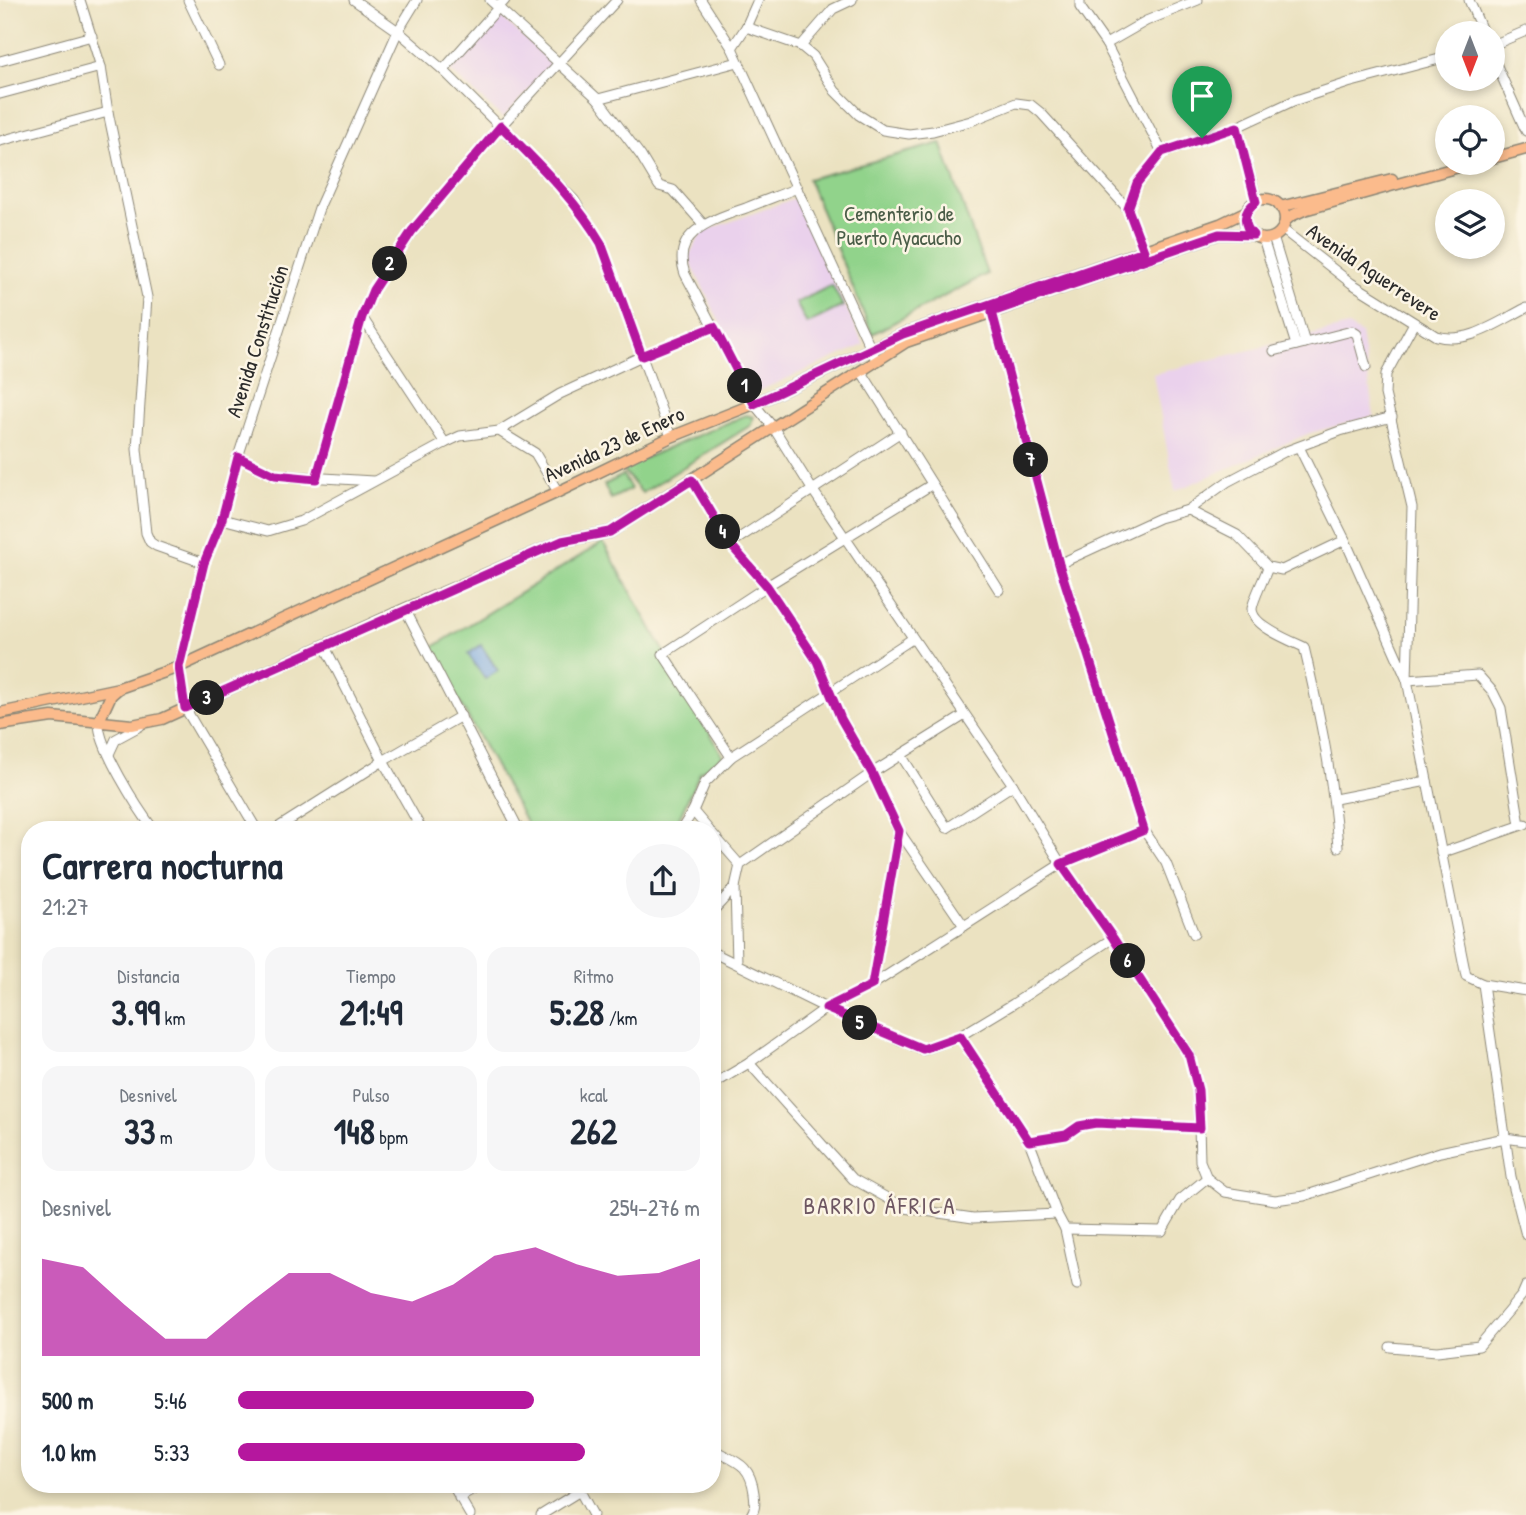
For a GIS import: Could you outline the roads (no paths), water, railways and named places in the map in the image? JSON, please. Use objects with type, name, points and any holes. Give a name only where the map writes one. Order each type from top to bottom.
[{"type":"main road","points":[[1505,149],[1526,143]]},
{"type":"main road","points":[[1505,155],[1526,149]]},
{"type":"main road","points":[[1280,207],[1435,167]]},
{"type":"main road","points":[[1247,211],[1245,221],[1263,237],[1284,225],[1291,215],[1304,210],[1435,174]]},
{"type":"main road","points":[[1256,202],[1269,200],[1280,207],[1284,225]]},
{"type":"main road","name":"Avenida 23 de Enero","points":[[0,725],[52,717],[122,724],[142,724],[162,719],[562,541],[610,532],[906,342],[991,307],[1220,224],[1247,211],[1256,202]]},
{"type":"main road","name":"Avenida 23 de Enero","points":[[0,713],[119,688],[179,667],[671,437],[754,404],[903,334],[1219,234],[1263,237]]},
{"type":"main road","points":[[99,721],[107,703],[119,688]]},
{"type":"main road","points":[[107,703],[106,710],[110,717],[122,724]]},
{"type":"street","points":[[80,0],[102,67],[108,112],[147,297],[136,449],[146,533],[150,542],[156,546],[204,563]]},
{"type":"street","points":[[188,0],[219,65]]},
{"type":"street","points":[[354,0],[398,31],[443,70],[573,200],[593,229],[608,261],[671,437]]},
{"type":"street","name":"Avenida Constitución","points":[[185,708],[179,667],[204,563],[222,519],[238,457],[319,208],[398,31],[417,0]]},
{"type":"street","points":[[491,0],[502,4],[558,64],[598,99],[641,156],[659,186],[673,190],[703,223]]},
{"type":"street","points":[[316,479],[362,317],[373,290],[412,231],[501,126],[617,0]]},
{"type":"street","points":[[701,0],[732,48],[876,360]]},
{"type":"street","points":[[732,48],[746,27],[758,0]]},
{"type":"street","points":[[801,46],[833,9],[852,0]]},
{"type":"street","points":[[1080,0],[1080,7],[1106,44],[1162,152]]},
{"type":"street","points":[[1106,44],[1146,21],[1198,0]]},
{"type":"street","points":[[1469,0],[1478,21]]},
{"type":"street","points":[[443,70],[502,4]]},
{"type":"street","points":[[746,27],[801,46],[813,57],[835,92],[859,115],[883,130],[909,134],[933,131],[971,121],[1016,103],[1031,105],[1128,209],[1144,251]]},
{"type":"street","points":[[1505,40],[1526,31]]},
{"type":"street","points":[[0,61],[92,36]]},
{"type":"street","points":[[1128,209],[1137,183],[1162,152],[1237,127],[1293,101],[1435,60]]},
{"type":"street","points":[[598,99],[738,62]]},
{"type":"street","points":[[0,94],[102,67]]},
{"type":"street","points":[[1505,84],[1526,131]]},
{"type":"street","points":[[0,141],[108,112]]},
{"type":"street","points":[[1237,127],[1256,202]]},
{"type":"street","points":[[797,188],[703,223],[684,245],[681,263],[754,404],[773,426],[912,639],[1013,785],[1061,864],[1189,1055],[1198,1090],[1200,1161],[1207,1178],[1226,1192],[1275,1199],[1304,1196],[1440,1152],[1505,1139],[1526,1141]]},
{"type":"street","name":"Avenida Aguerrevere","points":[[1284,225],[1350,283],[1436,336],[1448,340],[1464,338],[1526,308]]},
{"type":"street","points":[[1263,237],[1301,344]]},
{"type":"street","points":[[991,307],[1059,564],[1144,830],[1166,863],[1194,934]]},
{"type":"street","points":[[362,317],[445,443]]},
{"type":"street","points":[[1414,323],[1386,373],[1385,394],[1412,508],[1408,680],[1466,976],[1483,984],[1526,991]]},
{"type":"street","points":[[222,519],[268,531],[301,521],[445,443],[479,432],[499,431],[560,394],[642,356],[714,327]]},
{"type":"street","points":[[1274,351],[1352,331],[1357,334],[1366,367]]},
{"type":"street","points":[[861,371],[999,590]]},
{"type":"street","points":[[1059,564],[1159,518],[1188,510],[1227,482],[1299,447],[1340,431],[1392,417]]},
{"type":"street","points":[[499,431],[535,453],[558,492]]},
{"type":"street","points":[[730,544],[901,432]]},
{"type":"street","points":[[1299,447],[1345,540],[1408,680]]},
{"type":"street","points":[[238,457],[275,475],[375,481]]},
{"type":"street","points":[[692,480],[730,544],[767,586],[817,661],[828,692],[872,773],[899,831],[964,926]]},
{"type":"street","points":[[731,757],[663,654],[931,485]]},
{"type":"street","points":[[1188,510],[1237,535],[1268,567],[1282,570],[1345,540]]},
{"type":"street","points":[[1268,567],[1252,609],[1255,619],[1304,648],[1326,741],[1335,799],[1338,847]]},
{"type":"street","points":[[405,609],[514,821]]},
{"type":"street","points":[[687,821],[705,783],[731,757],[912,639]]},
{"type":"street","points":[[324,645],[417,821]]},
{"type":"street","points":[[1408,680],[1478,675],[1485,681],[1501,708],[1523,825],[1441,853]]},
{"type":"street","points":[[185,708],[252,821]]},
{"type":"street","points":[[737,963],[735,887],[740,865],[872,773],[965,715]]},
{"type":"street","points":[[288,821],[461,716]]},
{"type":"street","points":[[99,721],[98,729],[102,742],[148,821]]},
{"type":"street","points":[[109,754],[116,739],[142,724]]},
{"type":"street","points":[[901,755],[947,828],[1013,785]]},
{"type":"street","points":[[1335,799],[1427,781]]},
{"type":"street","points":[[693,811],[702,821]]},
{"type":"street","points":[[721,1080],[826,1008],[872,985],[1061,864],[1144,830]]},
{"type":"street","points":[[872,985],[899,831]]},
{"type":"street","points":[[721,843],[740,865]]},
{"type":"street","points":[[721,902],[735,887]]},
{"type":"street","points":[[721,956],[826,1008],[923,1049],[960,1036],[1113,938]]},
{"type":"street","points":[[1483,984],[1511,1177],[1526,1235]]},
{"type":"street","points":[[960,1036],[1029,1141],[1065,1229],[1077,1285]]},
{"type":"street","points":[[749,1063],[853,1179],[905,1208],[973,1218],[1057,1214]]},
{"type":"street","points":[[1029,1141],[1066,1135],[1079,1126],[1096,1123],[1200,1128]]},
{"type":"street","points":[[1065,1229],[1161,1231],[1180,1200],[1207,1178]]},
{"type":"street","points":[[1390,1347],[1437,1351],[1479,1346],[1522,1295],[1526,1286]]},
{"type":"street","points":[[721,1453],[736,1459],[748,1471],[753,1484],[755,1508],[751,1515]]},
{"type":"street","points":[[456,1493],[470,1515]]},
{"type":"street","points":[[459,1498],[468,1493]]},
{"type":"street","points":[[541,1515],[570,1493]]},
{"type":"street","points":[[581,1493],[593,1515]]},
{"type":"water","points":[[481,645],[498,671],[485,679],[468,654]]},
{"type":"district","name":"BARRIO ÁFRICA","points":[[880,1205]]},
{"type":"park label","name":"Cementerio de Puerto Ayacucho","points":[[899,225]]}]
